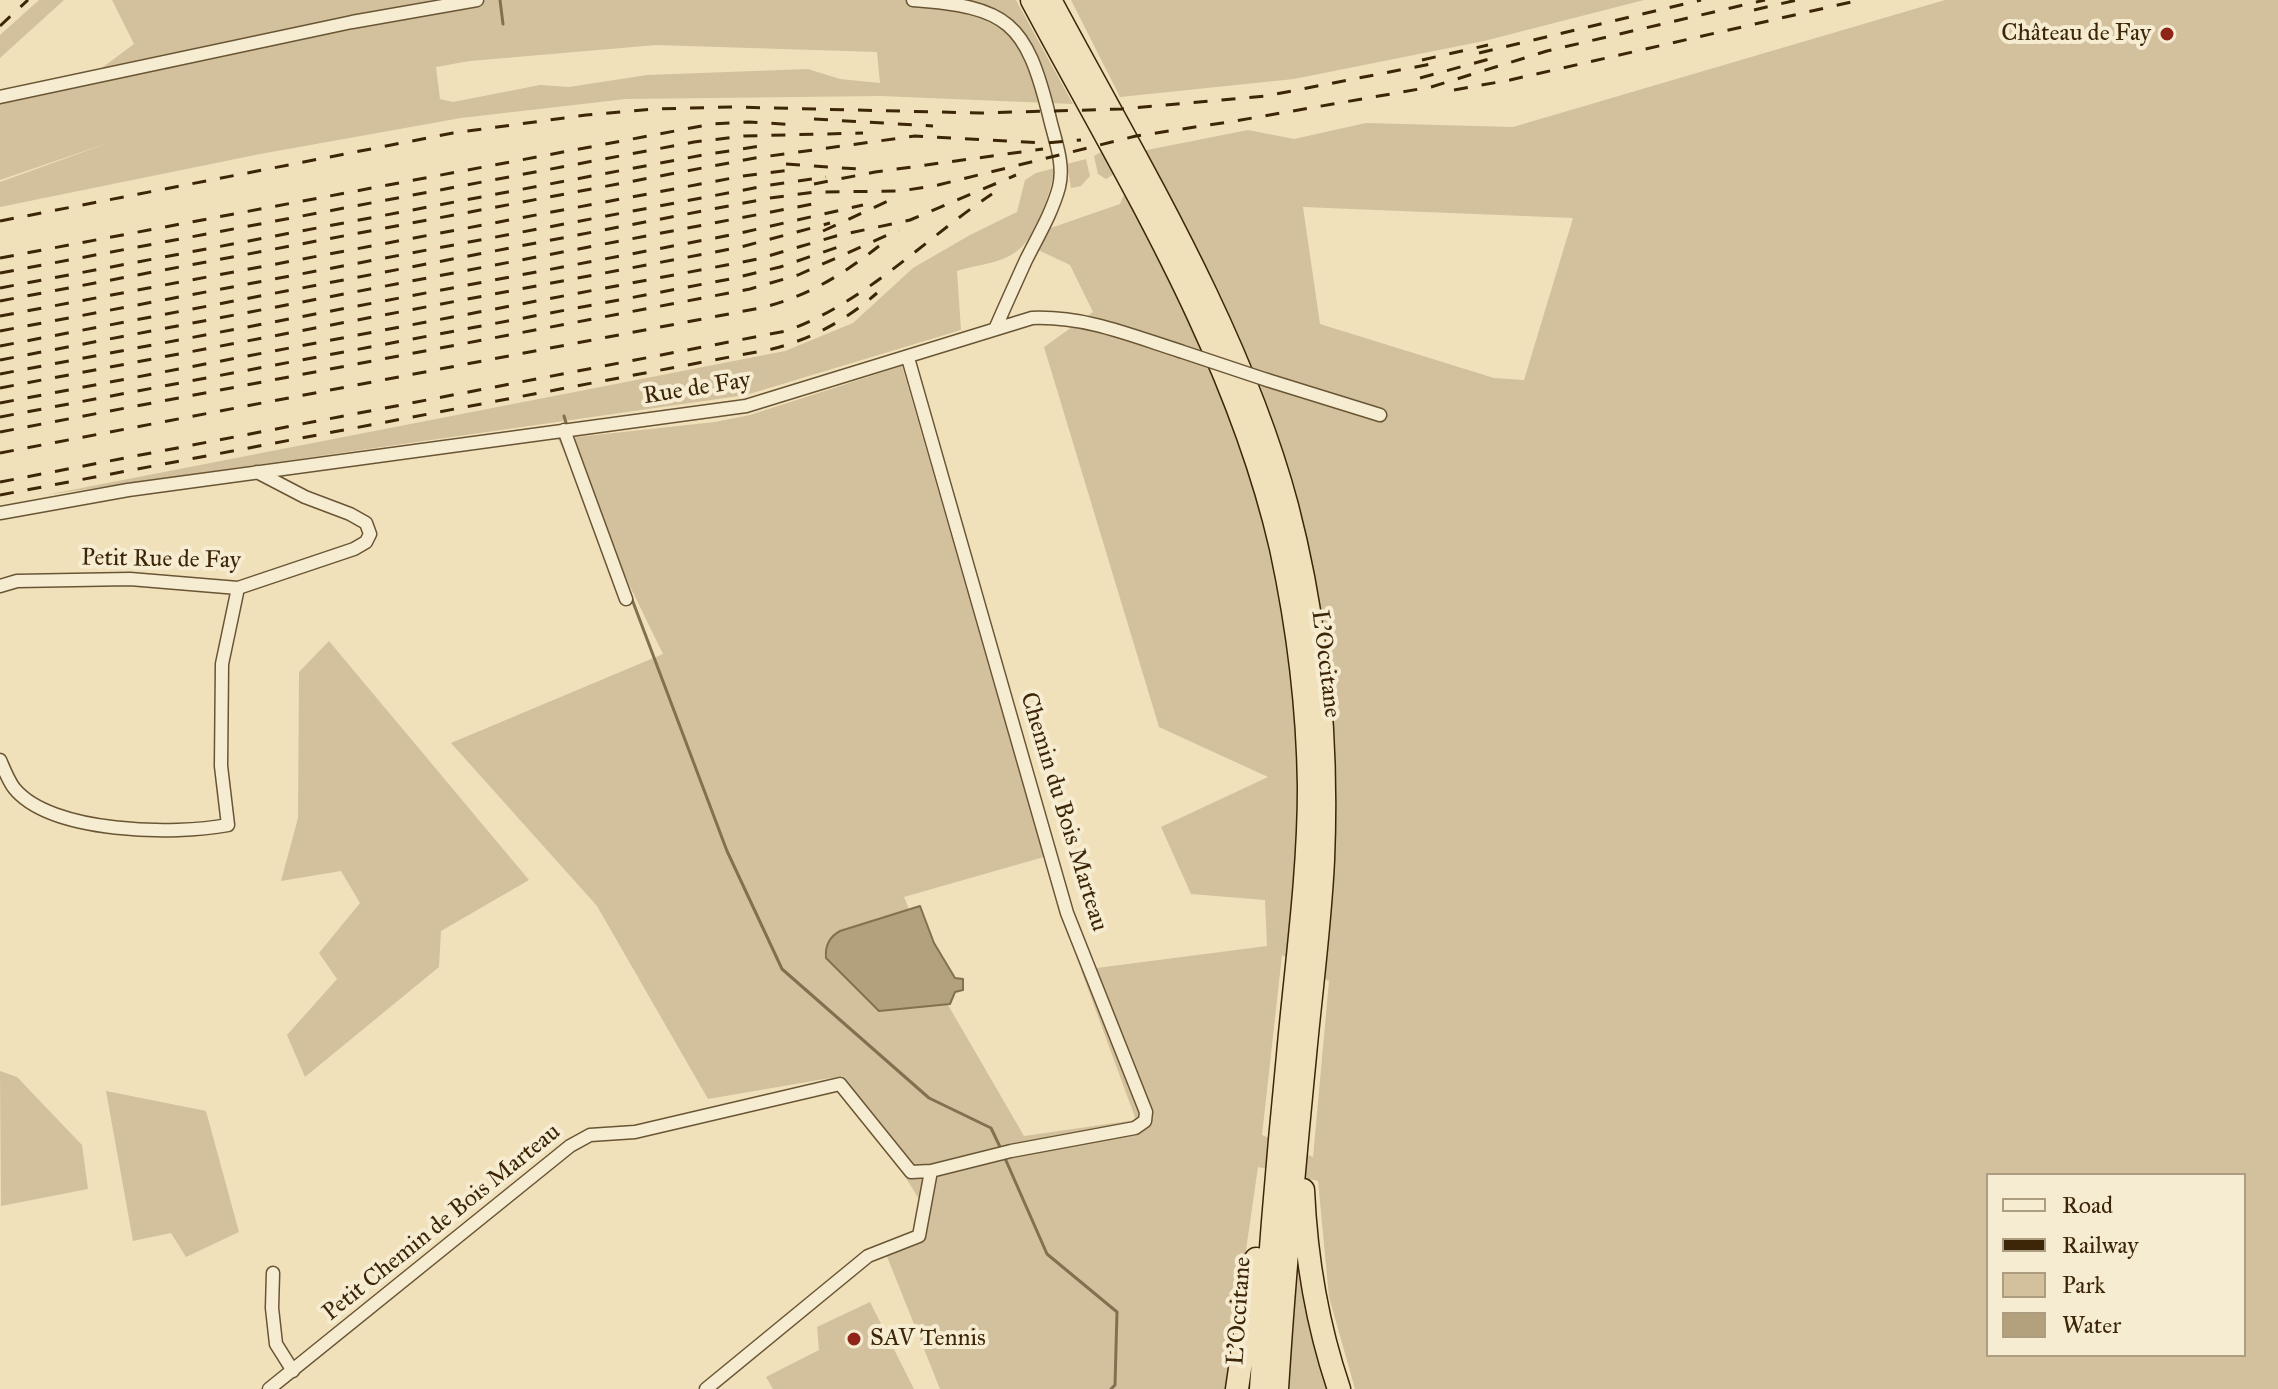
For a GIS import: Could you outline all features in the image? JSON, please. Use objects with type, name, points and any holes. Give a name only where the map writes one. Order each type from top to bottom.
[{"type":"highway","name":"L'Occitane","points":[[1032,0],[1211,343],[1237,407],[1281,549],[1300,655],[1307,720],[1309,790],[1306,861],[1279,1145],[1261,1389]]},
{"type":"highway","name":"L'Occitane","points":[[1050,0],[1195,272],[1230,345],[1286,505],[1303,578],[1317,671],[1324,806],[1320,906],[1286,1243],[1277,1389]]},
{"type":"highway","points":[[1300,1106],[1305,1234],[1319,1320],[1339,1389]]},
{"type":"highway","points":[[1237,1389],[1267,1176],[1279,1145]]},
{"type":"street","points":[[0,97],[352,22],[477,0]]},
{"type":"street","points":[[913,0],[969,6],[994,15],[1023,39],[1041,82],[1061,166],[1060,184],[996,327]]},
{"type":"street","name":"Rue de Fay","points":[[0,513],[128,490],[746,406],[1032,318],[1062,317],[1094,324],[1380,415]]},
{"type":"street","name":"Chemin du Bois Marteau","points":[[908,358],[1067,913],[1147,1116],[1135,1128],[1011,1151],[931,1171]]},
{"type":"street","points":[[564,430],[626,599]]},
{"type":"street","name":"Petit Rue de Fay","points":[[0,586],[17,581],[130,579],[238,588],[354,549],[366,542],[370,534],[366,523],[257,472]]},
{"type":"street","points":[[0,760],[14,788],[35,804],[67,818],[114,829],[196,831],[228,825],[221,766],[222,664],[238,588]]},
{"type":"street","name":"Petit Chemin de Bois Marteau","points":[[269,1389],[570,1146],[590,1135],[635,1132],[840,1084],[911,1172],[931,1171]]},
{"type":"street","points":[[706,1389],[868,1256],[919,1236],[931,1171]]},
{"type":"street","points":[[273,1273],[272,1308],[276,1344],[293,1371]]},
{"type":"green space","points":[[39,0],[64,0],[0,58],[0,35]]},
{"type":"green space","points":[[112,0],[1016,0],[1073,104],[881,96],[626,99],[461,118],[260,154],[0,207],[0,182],[111,142],[0,180],[0,93],[99,70],[134,44]],"holes":[[[656,45],[877,52],[880,83],[840,79],[808,69],[647,75],[569,87],[540,85],[453,102],[440,99],[436,67],[470,61]]]},
{"type":"green space","points":[[1071,0],[1644,0],[1484,41],[1294,79],[1120,97]]},
{"type":"green space","points":[[1945,0],[2278,0],[2278,1389],[1355,1389],[1329,1297],[1318,1181],[1258,1167],[1226,1389],[940,1389],[886,1254],[912,1234],[919,1199],[842,1076],[708,1099],[597,906],[451,743],[663,654],[558,439],[715,422],[750,415],[902,366],[1044,857],[904,897],[948,1005],[1024,1136],[1136,1120],[1081,970],[1267,946],[1265,900],[1191,894],[1161,827],[1268,777],[1159,727],[1044,347],[1093,312],[1070,265],[1036,249],[1045,230],[1120,204],[1142,151],[1248,130],[1294,139],[1366,123],[1513,127]],"holes":[[[1303,207],[1573,218],[1524,380],[1494,378],[1320,324]],[[1282,955],[1329,981],[1313,1157],[1262,1135]]]},
{"type":"green space","points":[[1101,152],[1114,174],[1106,179],[1098,174],[1094,156]]},
{"type":"green space","points":[[1086,159],[1090,176],[1081,186],[1071,188],[1067,164]]},
{"type":"green space","points":[[1055,168],[1035,229],[1020,249],[999,260],[957,271],[961,330],[746,395],[46,495],[785,351],[853,323],[913,268],[1017,212],[1025,180],[1036,173]]},
{"type":"green space","points":[[329,641],[529,880],[441,931],[439,967],[305,1077],[287,1035],[337,979],[319,953],[360,903],[341,871],[281,881],[298,818],[299,672]]},
{"type":"green space","points":[[0,1071],[17,1077],[82,1145],[88,1189],[1,1206]]},
{"type":"green space","points":[[106,1091],[206,1111],[239,1232],[186,1257],[171,1233],[133,1241]]},
{"type":"green space","points":[[1297,1265],[1303,1274],[1334,1389],[1289,1389]]},
{"type":"green space","name":"SAV Tennis","points":[[870,1302],[914,1389],[773,1389],[766,1377],[819,1350],[817,1327]]},
{"type":"water","points":[[920,906],[934,943],[955,978],[963,979],[963,990],[955,992],[950,1004],[879,1011],[826,958],[827,946],[840,931]]},
{"type":"waterway","points":[[500,0],[503,24]]},
{"type":"waterway","points":[[564,416],[567,426]]},
{"type":"waterway","points":[[630,594],[727,851],[782,969],[929,1098],[991,1128],[1001,1149]]},
{"type":"waterway","points":[[1004,1156],[1047,1254],[1117,1312],[1115,1385],[1111,1389]]},
{"type":"railway","points":[[0,26],[28,0]]},
{"type":"railway","points":[[1479,53],[1701,0]]},
{"type":"railway","points":[[0,346],[770,198],[815,192],[901,191],[938,185],[1136,136],[1431,87],[1547,51],[1765,0]]},
{"type":"railway","points":[[1754,10],[1797,0]]},
{"type":"railway","points":[[1454,90],[1860,0]]},
{"type":"railway","points":[[1422,60],[1488,45]]},
{"type":"railway","points":[[1420,78],[1493,58]]},
{"type":"railway","points":[[0,221],[453,133],[586,115],[731,107],[981,113],[1122,109],[1266,96],[1436,63]]},
{"type":"railway","points":[[814,119],[933,126]]},
{"type":"railway","points":[[0,258],[712,124],[749,122],[799,125]]},
{"type":"railway","points":[[0,273],[694,142],[744,136],[863,133]]},
{"type":"railway","points":[[0,301],[755,158],[915,136],[1045,143],[1081,140]]},
{"type":"railway","points":[[0,288],[767,145]]},
{"type":"railway","points":[[814,184],[875,172],[1043,149]]},
{"type":"railway","points":[[786,164],[858,169]]},
{"type":"railway","points":[[0,316],[743,176],[798,169]]},
{"type":"railway","points":[[0,403],[758,259],[836,236],[910,220],[1016,175]]},
{"type":"railway","points":[[0,331],[826,177]]},
{"type":"railway","points":[[0,482],[786,331],[815,319],[868,287],[992,194]]},
{"type":"railway","points":[[823,231],[899,196]]},
{"type":"railway","points":[[0,360],[818,203]]},
{"type":"railway","points":[[0,374],[736,234],[863,205]]},
{"type":"railway","points":[[0,388],[741,247],[830,223]]},
{"type":"railway","points":[[0,432],[750,289],[798,275],[899,230]]},
{"type":"railway","points":[[0,453],[760,308],[793,298],[823,284],[879,246]]},
{"type":"railway","points":[[0,417],[730,279],[780,267],[838,247]]},
{"type":"railway","points":[[0,495],[772,349],[828,327],[877,293]]},
{"type":"place","name":"Château de Fay","points":[[2167,34]]},
{"type":"place","name":"SAV Tennis","points":[[854,1339]]}]
